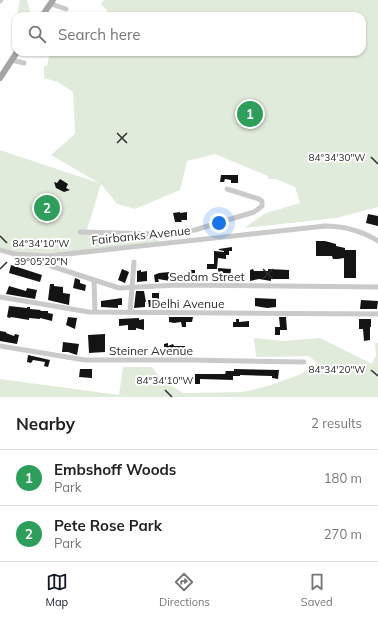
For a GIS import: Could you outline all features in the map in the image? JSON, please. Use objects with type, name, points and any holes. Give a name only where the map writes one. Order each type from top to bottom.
[{"type":"main road","points":[[45,12],[52,2]]},
{"type":"main road","points":[[0,78],[15,56]]},
{"type":"street","points":[[52,2],[66,9]]},
{"type":"street","points":[[12,60],[24,63]]},
{"type":"street","points":[[80,232],[158,234],[205,228],[224,220],[254,212],[262,206],[262,201],[258,198],[227,189]]},
{"type":"street","name":"Fairbanks Avenue","points":[[0,250],[15,254],[48,256],[325,226],[355,230],[378,241]]},
{"type":"street","points":[[158,234],[159,244]]},
{"type":"street","name":"Sedam Street","points":[[48,256],[51,266],[116,287],[378,287]]},
{"type":"street","points":[[130,312],[134,262]]},
{"type":"street","points":[[94,280],[96,312]]},
{"type":"street","name":"Delhi Avenue","points":[[0,297],[96,312],[378,314]]},
{"type":"street","name":"Steiner Avenue","points":[[0,346],[85,360],[304,362]]},
{"type":"green space","points":[[20,0],[27,0],[30,12],[18,12]]},
{"type":"green space","points":[[104,0],[378,0],[378,207],[336,218],[244,228],[266,213],[300,203],[295,187],[276,179],[268,179],[268,176],[215,154],[187,161],[180,190],[135,209],[117,204],[101,184],[86,233],[158,234],[159,244],[48,256],[0,250],[0,150],[99,183],[51,155],[75,134],[73,92],[58,82],[44,78],[44,66],[47,66],[49,56],[366,56],[366,12],[107,12],[107,10],[101,4]]},
{"type":"green space","points":[[254,338],[284,341],[320,338],[372,364],[376,355],[375,343],[378,343],[378,397],[0,397],[0,379],[119,395],[123,367],[152,367],[161,379],[183,393],[243,392],[268,386],[299,375],[318,363],[308,356],[256,357]]},
{"type":"building","points":[[221,175],[238,175],[238,183],[231,183],[231,180],[225,179],[224,182],[220,182]]},
{"type":"building","points":[[60,179],[68,184],[66,188],[70,190],[64,192],[56,188],[54,182],[57,183]]},
{"type":"building","points":[[187,212],[187,220],[175,222],[173,213]]},
{"type":"building","points":[[368,214],[378,216],[378,226],[366,223]]},
{"type":"building","points":[[316,241],[325,241],[336,244],[336,246],[345,248],[345,250],[356,250],[356,278],[344,278],[344,258],[333,259],[332,256],[316,256]]},
{"type":"building","points":[[232,247],[232,251],[229,251],[229,255],[226,255],[226,259],[218,258],[217,269],[207,269],[207,264],[214,264],[214,251],[224,252],[219,249]]},
{"type":"building","points":[[11,265],[42,275],[40,282],[9,273]]},
{"type":"building","points":[[218,268],[231,269],[230,279],[219,279]]},
{"type":"building","points":[[122,269],[129,272],[125,283],[118,280]]},
{"type":"building","points":[[253,269],[254,271],[268,271],[268,269],[289,270],[289,279],[271,279],[271,281],[259,279],[250,281],[250,270]]},
{"type":"building","points":[[141,270],[141,272],[147,271],[147,281],[137,282],[137,271]]},
{"type":"building","points":[[191,270],[195,270],[195,280],[191,280],[191,278],[170,281],[158,279],[159,282],[155,282],[154,275],[159,273],[170,272],[176,274],[191,274]]},
{"type":"building","points":[[75,278],[80,280],[80,283],[86,285],[85,291],[73,288]]},
{"type":"building","points":[[50,284],[63,287],[63,293],[70,294],[69,305],[48,300]]},
{"type":"building","points":[[9,286],[26,291],[27,288],[37,290],[35,299],[6,294]]},
{"type":"building","points":[[136,291],[144,291],[146,302],[145,307],[134,308]]},
{"type":"building","points":[[152,293],[159,293],[159,307],[149,307],[148,300],[152,300]]},
{"type":"building","points":[[122,298],[122,305],[118,305],[118,308],[101,307],[101,301]]},
{"type":"building","points":[[255,298],[276,299],[276,307],[267,308],[255,306]]},
{"type":"building","points":[[361,300],[378,301],[377,309],[360,309]]},
{"type":"building","points":[[9,306],[30,307],[30,309],[48,311],[48,313],[53,314],[52,321],[40,318],[29,318],[29,320],[7,317]]},
{"type":"building","points":[[68,317],[77,318],[75,329],[66,325]]},
{"type":"building","points":[[169,317],[193,317],[192,322],[186,322],[186,327],[182,327],[181,322],[169,322]]},
{"type":"building","points":[[279,317],[286,317],[287,330],[280,330],[280,335],[275,335],[275,327],[280,327]]},
{"type":"building","points":[[139,318],[139,320],[144,319],[144,330],[136,328],[136,330],[128,330],[128,325],[119,326],[119,319]]},
{"type":"building","points":[[236,319],[239,319],[239,322],[249,321],[249,327],[233,327],[233,322],[236,322]]},
{"type":"building","points":[[359,319],[371,319],[370,340],[364,341],[363,329],[359,329]]},
{"type":"building","points":[[0,331],[14,336],[15,334],[19,335],[17,344],[0,341]]},
{"type":"building","points":[[105,334],[105,352],[89,353],[88,335]]},
{"type":"building","points":[[63,342],[79,344],[77,355],[62,352]]},
{"type":"building","points":[[168,343],[168,346],[173,344],[174,346],[185,346],[185,354],[164,355],[164,344]]},
{"type":"building","points":[[28,355],[50,360],[48,367],[44,366],[45,362],[33,360],[31,363],[27,362]]},
{"type":"building","points":[[80,369],[92,369],[92,378],[79,377]]},
{"type":"building","points":[[234,369],[279,370],[278,379],[272,378],[272,376],[240,375],[233,376],[233,380],[200,379],[200,384],[195,384],[195,374],[225,374],[226,371],[234,371]]},
{"type":"place","name":"Embshoff Woods","points":[[250,114]]},
{"type":"place","name":"Pete Rose Park","points":[[47,208]]}]
